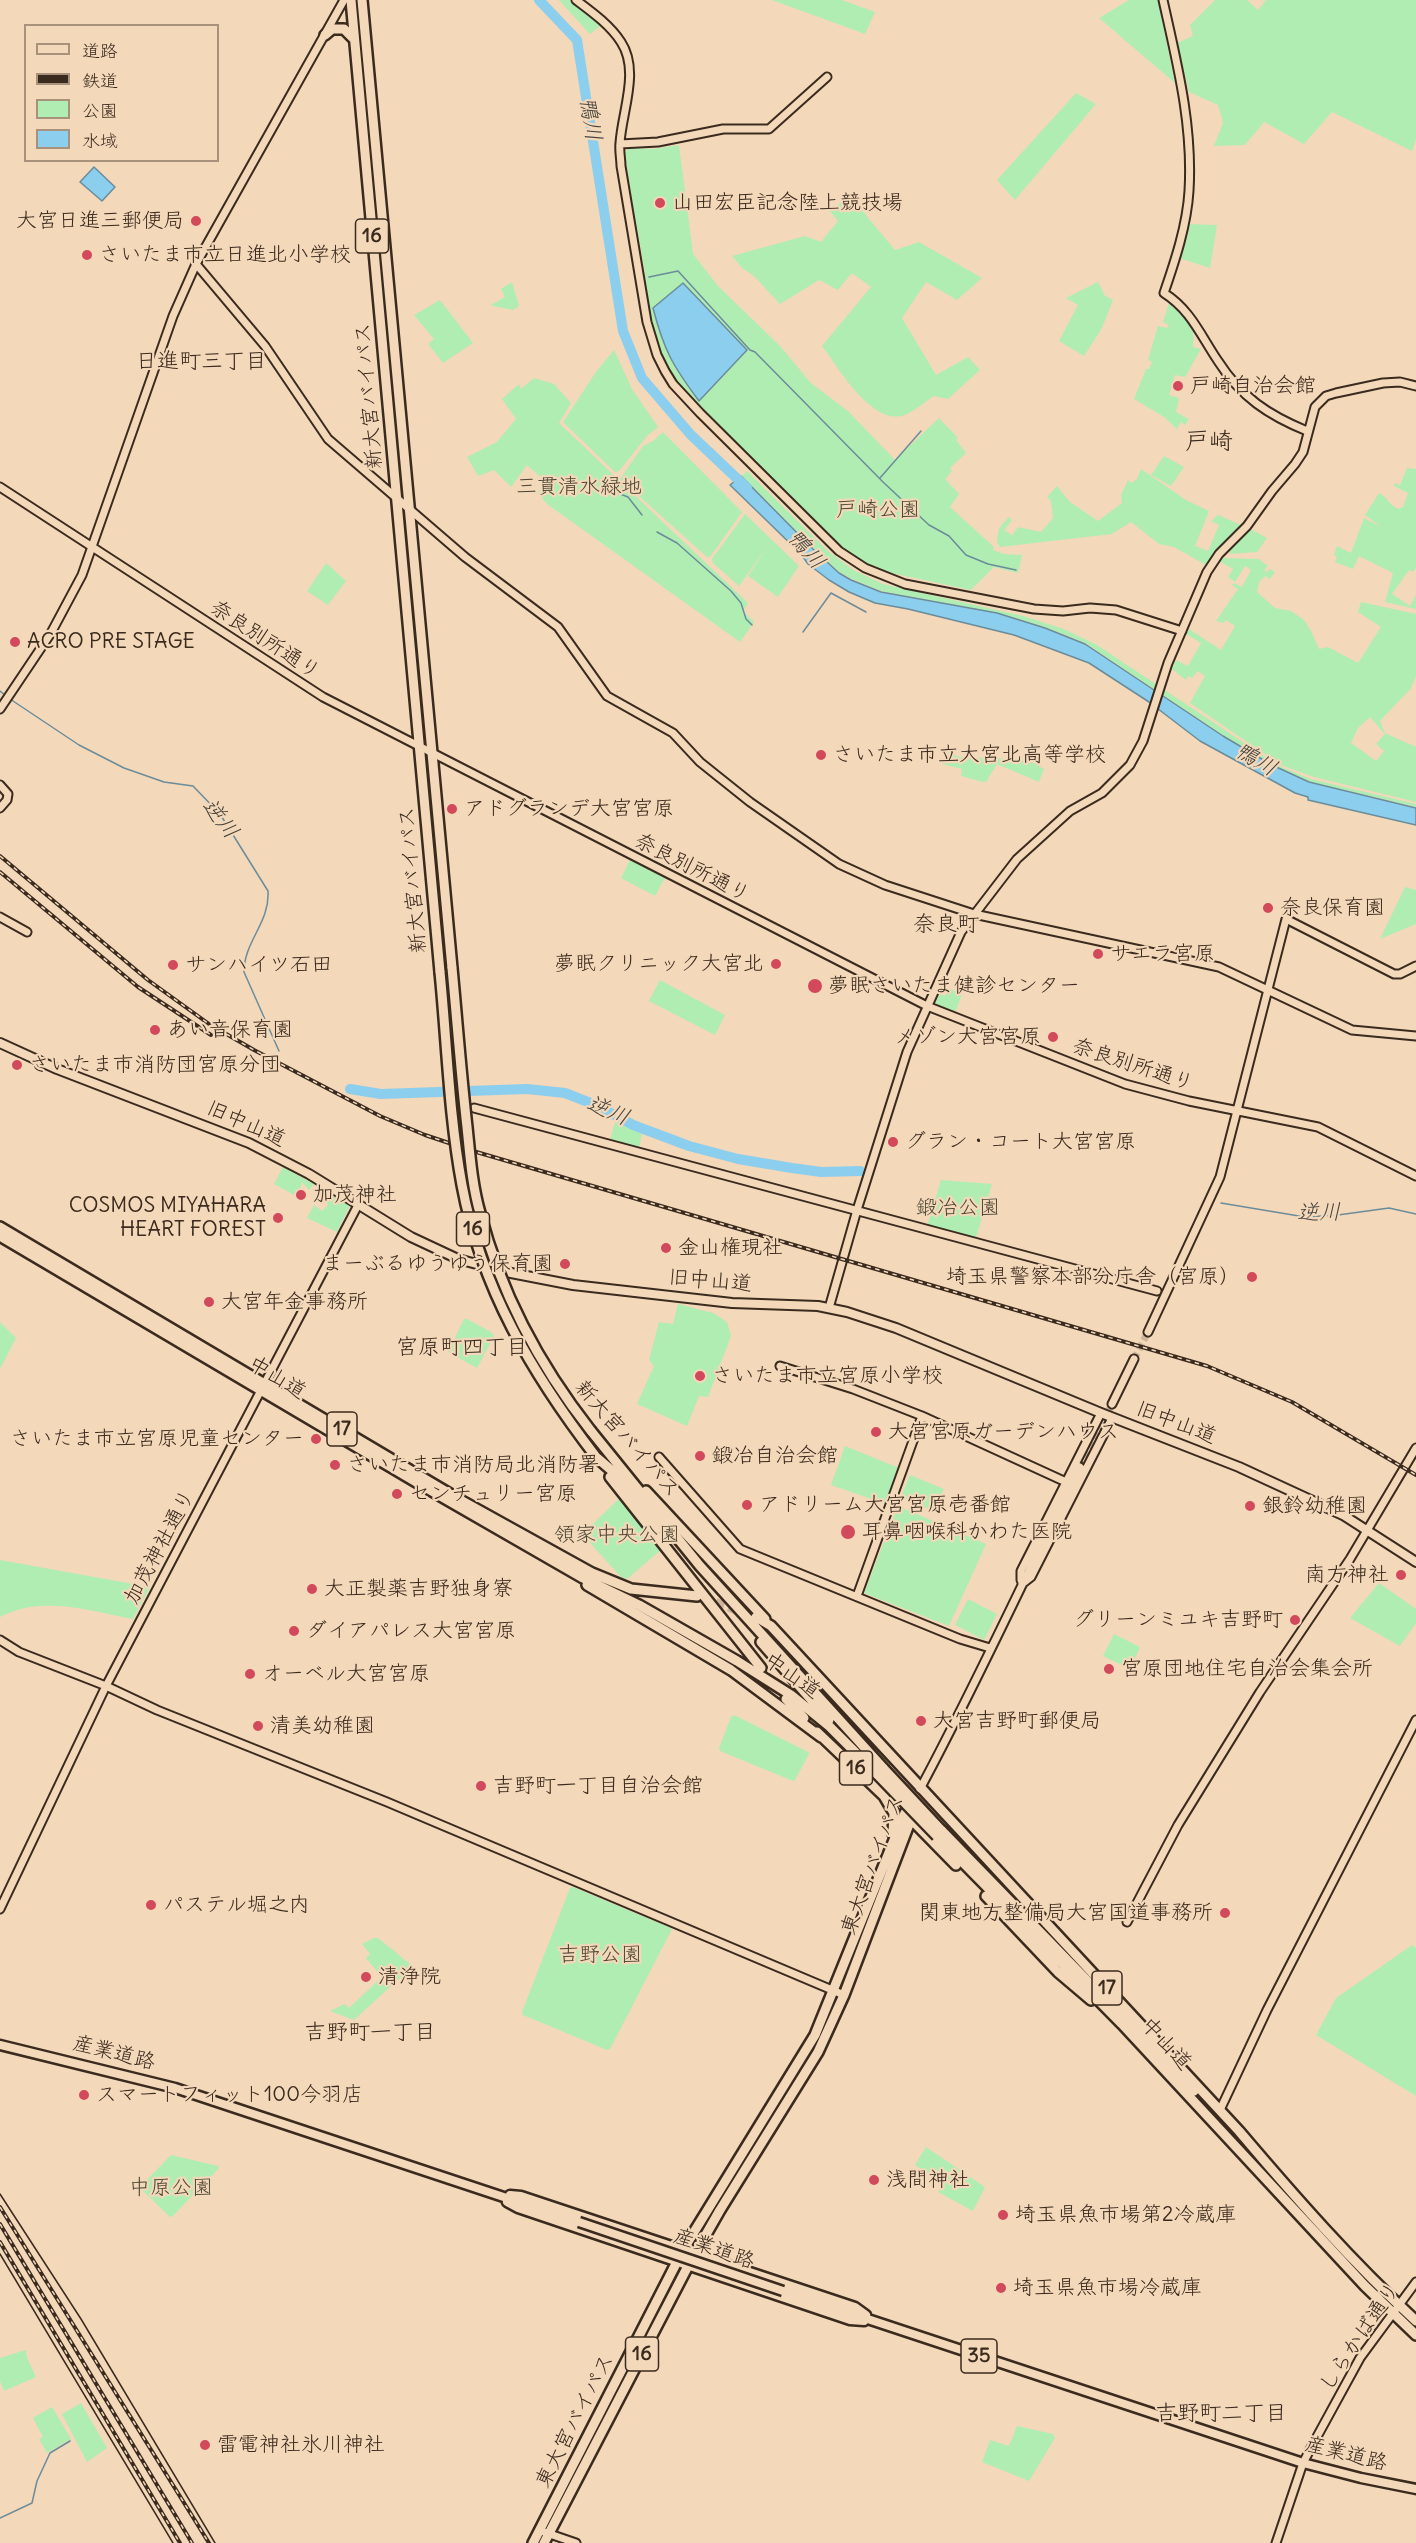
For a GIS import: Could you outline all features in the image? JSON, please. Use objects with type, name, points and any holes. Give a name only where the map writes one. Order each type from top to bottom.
[{"type":"highway","name":"新大宮バイパス","points":[[351,0],[440,972],[459,1165],[468,1213],[480,1253],[504,1315],[546,1390],[761,1668]]},
{"type":"highway","name":"新大宮バイパス","points":[[362,0],[471,1167],[484,1230],[505,1290],[530,1342],[554,1382],[591,1431],[771,1626]]},
{"type":"highway","points":[[325,35],[332,29],[344,29],[354,40]]},
{"type":"highway","name":"中山道","points":[[0,1227],[482,1520],[583,1578],[650,1610],[791,1695],[881,1772],[1125,2022],[1392,2314],[1416,2335]]},
{"type":"highway","name":"中山道","points":[[0,1236],[592,1574],[631,1589],[697,1596]]},
{"type":"highway","name":"16","points":[[591,1431],[700,1566],[881,1772]]},
{"type":"highway","name":"16","points":[[596,1457],[616,1475],[863,1757]]},
{"type":"highway","points":[[482,1520],[554,1566],[731,1670],[821,1737]]},
{"type":"highway","name":"中山道","points":[[756,1617],[771,1626],[1220,2110],[1289,2190],[1416,2320]]},
{"type":"highway","name":"16","points":[[786,1699],[821,1737],[884,1796],[894,1814],[891,1851]]},
{"type":"highway","points":[[884,1796],[900,1798],[920,1789]]},
{"type":"highway","name":"東大宮バイパス","points":[[533,2543],[544,2536],[688,2266],[720,2210],[811,2065],[843,1995],[920,1789]]},
{"type":"highway","points":[[909,1817],[1058,1972],[1173,2059]]},
{"type":"highway","name":"東大宮バイパス","points":[[544,2536],[676,2262],[806,2053],[891,1851],[909,1817]]},
{"type":"highway","name":"17","points":[[1125,2022],[1289,2190]]},
{"type":"main road","name":"旧中山道","points":[[0,1043],[57,1069],[249,1143],[309,1174],[433,1249],[458,1259],[573,1285],[732,1303],[829,1308],[896,1328],[1112,1418],[1239,1467],[1367,1528],[1416,1562]]},
{"type":"main road","name":"産業道路","points":[[0,2045],[175,2088],[1303,2463],[1416,2489]]},
{"type":"main road","name":"35","points":[[491,2193],[521,2196],[855,2307],[874,2321]]},
{"type":"main road","name":"35","points":[[491,2193],[518,2208],[676,2262],[850,2320],[874,2321]]},
{"type":"street","points":[[0,709],[60,619],[93,548],[173,316],[196,264],[344,0]]},
{"type":"street","points":[[576,0],[610,28],[624,47],[629,61],[629,80],[620,144],[621,166],[647,322],[661,363],[673,384],[700,413],[839,551],[875,573],[905,584],[1034,609],[1116,610],[1182,632]]},
{"type":"street","points":[[1163,0],[1179,72],[1189,143],[1189,191],[1186,212],[1164,293],[1187,312],[1220,364],[1254,402],[1278,419],[1307,431]]},
{"type":"street","points":[[620,144],[658,142],[723,129],[769,129],[827,77]]},
{"type":"street","points":[[196,264],[265,346],[328,439],[465,557],[558,627],[607,696],[673,733],[700,762],[759,808],[839,864],[885,885],[974,914],[1219,967],[1352,1030],[1416,1036]]},
{"type":"street","points":[[829,1308],[907,1052],[962,932],[1017,859],[1070,811],[1102,793],[1130,765],[1143,741],[1161,685],[1207,572],[1219,554],[1247,526],[1303,452],[1315,407],[1326,396],[1383,383],[1400,382],[1416,386]]},
{"type":"street","name":"奈良別所通り","points":[[0,487],[316,693],[927,1006],[1125,1084],[1181,1100],[1318,1127],[1416,1176]]},
{"type":"street","points":[[0,785],[8,794],[7,800],[0,808]]},
{"type":"street","points":[[0,917],[27,932]]},
{"type":"street","points":[[1148,1332],[1215,1189],[1238,1110],[1286,919],[1395,975],[1416,966]]},
{"type":"street","points":[[474,1108],[1157,1291]]},
{"type":"street","name":"加茂神社通り","points":[[0,1909],[106,1686],[358,1205]]},
{"type":"street","points":[[1112,1404],[1134,1359]]},
{"type":"street","points":[[780,1366],[853,1389],[922,1416],[1066,1482]]},
{"type":"street","points":[[1020,1585],[1021,1572],[1101,1413]]},
{"type":"street","points":[[857,1596],[922,1416]]},
{"type":"street","points":[[1020,1585],[1031,1576],[1112,1418]]},
{"type":"street","points":[[1085,1445],[1095,1450]]},
{"type":"street","points":[[1127,1922],[1178,1825],[1260,1692],[1350,1559],[1416,1448]]},
{"type":"street","points":[[659,1457],[740,1549],[960,1639],[990,1648]]},
{"type":"street","points":[[920,1789],[952,1729],[1020,1585],[1080,1467]]},
{"type":"street","points":[[0,1640],[19,1652],[387,1802],[843,1995]]},
{"type":"street","points":[[1220,2110],[1267,2010],[1416,1720]]},
{"type":"street","name":"しらかば通り","points":[[1276,2543],[1303,2463],[1356,2364],[1416,2282]]},
{"type":"street","points":[[544,2536],[576,2543]]},
{"type":"green space","points":[[559,0],[571,0],[601,25],[590,34]]},
{"type":"green space","points":[[772,0],[842,0],[875,12],[865,34]]},
{"type":"green space","points":[[1129,0],[1158,0],[1175,83],[1099,18]]},
{"type":"green space","points":[[1215,0],[1247,0],[1258,10],[1266,0],[1416,0],[1416,139],[1412,151],[1332,112],[1304,144],[1264,122],[1245,145],[1214,146],[1223,123],[1218,105],[1189,92],[1177,43],[1193,36],[1190,25]]},
{"type":"green space","points":[[1076,93],[1096,104],[1015,200],[997,180]]},
{"type":"green space","name":"戸崎公園","points":[[679,145],[693,254],[718,286],[781,347],[811,383],[849,412],[895,460],[939,418],[958,438],[956,440],[966,453],[950,468],[952,471],[945,479],[959,494],[950,507],[994,547],[993,550],[1004,554],[1022,555],[1018,573],[994,567],[971,590],[877,570],[853,558],[827,536],[679,388],[658,347],[650,319],[643,274],[645,273],[624,153],[629,148],[653,149]]},
{"type":"green space","points":[[850,196],[895,250],[919,242],[982,278],[957,300],[926,282],[902,318],[936,375],[968,357],[980,370],[948,399],[934,396],[902,416],[890,416],[878,411],[867,402],[856,392],[822,346],[871,287],[852,273],[838,290],[819,280],[780,304],[732,256],[805,236],[821,242],[838,221],[830,211]]},
{"type":"green space","points":[[1188,224],[1217,225],[1210,268],[1179,258]]},
{"type":"green space","points":[[512,282],[519,306],[513,310],[491,305],[505,297],[501,289]]},
{"type":"green space","points":[[1098,282],[1105,296],[1113,300],[1102,328],[1084,356],[1059,341],[1078,305],[1066,298]]},
{"type":"green space","points":[[440,300],[473,343],[443,363],[428,344],[434,339],[414,315]]},
{"type":"green space","points":[[1169,303],[1186,317],[1192,327],[1193,347],[1201,349],[1185,377],[1175,375],[1169,395],[1179,398],[1176,412],[1189,419],[1185,425],[1181,422],[1177,429],[1164,417],[1134,399],[1146,369],[1149,369],[1152,362],[1148,360],[1158,326],[1167,328],[1169,325],[1163,322]]},
{"type":"green space","points":[[614,350],[632,389],[658,427],[647,436],[619,471],[615,472],[563,422],[596,372]]},
{"type":"green space","name":"三貫清水緑地","points":[[534,378],[554,384],[571,403],[559,423],[748,603],[743,611],[754,622],[740,642],[547,504],[538,493],[546,482],[527,465],[511,487],[494,470],[478,476],[467,457],[497,442],[516,419],[502,399],[519,384],[521,389]]},
{"type":"green space","points":[[663,432],[742,512],[710,557],[707,557],[620,479],[643,446]]},
{"type":"green space","points":[[1164,456],[1184,467],[1171,486],[1151,475]]},
{"type":"green space","points":[[1407,468],[1416,469],[1416,568],[1413,572],[1409,570],[1392,594],[1410,606],[1416,595],[1416,609],[1385,602],[1393,573],[1359,556],[1353,569],[1335,562],[1337,557],[1334,555],[1337,546],[1351,553],[1364,518],[1381,527],[1365,515],[1379,493],[1396,508],[1403,507],[1408,493],[1394,486],[1395,483],[1400,485]]},
{"type":"green space","points":[[1141,469],[1186,500],[1209,511],[1195,546],[1208,551],[1219,525],[1211,521],[1218,515],[1241,525],[1206,565],[1174,547],[1159,544],[1131,522],[1112,534],[1000,547],[997,542],[999,528],[1009,517],[1012,520],[1004,530],[1012,535],[1009,540],[1018,527],[1041,532],[1053,518],[1051,501],[1047,497],[1057,486],[1070,502],[1098,521],[1122,503],[1121,495],[1128,480],[1131,483],[1137,479]]},
{"type":"green space","points":[[747,471],[829,552],[855,571],[883,584],[1023,616],[1064,629],[1097,645],[1279,766],[1311,779],[1416,804],[1416,807],[1311,782],[1272,765],[1224,736],[1085,643],[1045,627],[1004,615],[881,591],[852,579],[839,572],[813,548],[742,476]]},
{"type":"green space","points":[[745,514],[799,566],[778,597],[748,576],[768,546],[739,586],[713,563],[712,559]]},
{"type":"green space","points":[[1250,529],[1267,538],[1257,552],[1230,554],[1229,550]]},
{"type":"green space","points":[[1222,558],[1259,559],[1268,566],[1264,570],[1267,572],[1270,569],[1275,572],[1270,579],[1265,576],[1259,582],[1257,592],[1275,608],[1291,611],[1304,620],[1319,649],[1328,647],[1358,663],[1381,627],[1358,612],[1361,602],[1416,614],[1416,676],[1411,688],[1380,721],[1385,733],[1416,747],[1416,802],[1314,777],[1281,765],[1190,703],[1205,676],[1198,671],[1192,678],[1188,676],[1186,680],[1172,669],[1175,660],[1188,666],[1201,643],[1186,634],[1189,629],[1221,650],[1235,626],[1226,620],[1224,623],[1216,621],[1238,589],[1232,585],[1234,583],[1242,587],[1251,570],[1245,566],[1235,582],[1228,577],[1233,569],[1219,561]],"holes":[[[1370,717],[1385,734],[1376,744],[1384,751],[1376,761],[1351,743],[1358,728]]]},
{"type":"green space","points":[[326,563],[346,581],[328,605],[307,591]]},
{"type":"green space","points":[[948,751],[959,757],[1026,759],[1044,769],[1039,782],[997,764],[986,782],[983,782],[961,776],[962,769],[942,764]]},
{"type":"green space","points":[[633,859],[666,876],[655,896],[621,878],[630,860]]},
{"type":"green space","points":[[1405,887],[1416,890],[1416,924],[1380,939]]},
{"type":"green space","points":[[660,980],[725,1015],[715,1035],[649,1001]]},
{"type":"green space","points":[[948,988],[962,994],[955,1013],[935,1005],[933,1001],[937,993],[945,996]]},
{"type":"green space","points":[[615,1122],[642,1134],[639,1148],[610,1140]]},
{"type":"green space","points":[[283,1167],[314,1184],[309,1190],[302,1182],[298,1197],[274,1184]]},
{"type":"green space","name":"鍛冶公園","points":[[941,1180],[992,1184],[976,1238],[927,1226]]},
{"type":"green space","points":[[326,1191],[350,1205],[337,1232],[307,1218],[314,1205],[322,1211],[328,1205],[323,1195]]},
{"type":"green space","points":[[678,1304],[713,1313],[727,1322],[731,1336],[708,1397],[699,1396],[687,1426],[637,1404],[654,1366],[649,1360],[659,1322],[673,1324]]},
{"type":"green space","points":[[464,1319],[491,1332],[494,1336],[477,1368],[448,1352]]},
{"type":"green space","points":[[0,1322],[16,1338],[0,1369]]},
{"type":"green space","points":[[845,1446],[899,1468],[886,1504],[831,1485]]},
{"type":"green space","points":[[910,1475],[944,1489],[934,1511],[901,1497]]},
{"type":"green space","name":"領家中央公園","points":[[621,1497],[662,1549],[627,1579],[621,1577],[582,1534]]},
{"type":"green space","points":[[898,1506],[986,1544],[949,1626],[864,1593]]},
{"type":"green space","points":[[0,1560],[150,1587],[133,1619],[83,1609],[49,1606],[16,1610],[0,1617]]},
{"type":"green space","points":[[1379,1583],[1416,1609],[1416,1623],[1400,1646],[1350,1618]]},
{"type":"green space","points":[[968,1599],[997,1614],[984,1640],[955,1625]]},
{"type":"green space","points":[[1114,1634],[1140,1647],[1130,1669],[1103,1656]]},
{"type":"green space","points":[[734,1715],[808,1752],[795,1780],[720,1751],[719,1748],[731,1717]]},
{"type":"green space","name":"吉野公園","points":[[573,1887],[671,1928],[610,2049],[607,2050],[523,2015],[522,2012],[570,1888]]},
{"type":"green space","points":[[378,1938],[410,1964],[411,1968],[354,2020],[330,2011],[345,2004],[349,2008],[382,1977],[366,1958],[370,1954],[362,1944]]},
{"type":"green space","points":[[1412,1945],[1416,1948],[1416,2096],[1316,2035],[1336,1998]]},
{"type":"green space","points":[[926,2147],[985,2187],[973,2211],[938,2192],[943,2184],[915,2165]]},
{"type":"green space","name":"中原公園","points":[[171,2155],[218,2166],[218,2169],[170,2217],[141,2189],[141,2186]]},
{"type":"green space","points":[[26,2350],[27,2358],[36,2377],[4,2391],[0,2381],[0,2358]]},
{"type":"green space","points":[[81,2403],[107,2448],[87,2462],[62,2414]]},
{"type":"green space","points":[[52,2407],[71,2439],[47,2453],[39,2439],[43,2437],[33,2418]]},
{"type":"green space","points":[[1017,2426],[1053,2434],[1055,2438],[1029,2481],[982,2462],[990,2440],[1009,2446]]},
{"type":"water","points":[[94,167],[115,187],[102,201],[80,182]]},
{"type":"water","points":[[683,283],[747,350],[699,401],[670,358],[653,308]]},
{"type":"water","points":[[741,476],[813,549],[839,573],[851,580],[881,592],[997,613],[1045,628],[1085,644],[1223,736],[1272,765],[1309,782],[1416,808],[1416,825],[1308,800],[1308,797],[1295,793],[1200,741],[1149,702],[1089,663],[1014,635],[875,603],[849,592],[808,564],[800,553],[730,485]]},
{"type":"waterway","name":"鴨川","points":[[539,0],[577,40],[623,331],[642,378],[691,435],[747,488]]},
{"type":"waterway","points":[[649,277],[678,271],[750,350],[755,352],[883,482],[929,525],[949,536],[966,555],[988,564],[1016,570]]},
{"type":"waterway","points":[[880,478],[921,431]]},
{"type":"waterway","points":[[615,492],[628,497],[642,515]]},
{"type":"waterway","points":[[657,532],[677,543],[731,591],[741,603],[746,619],[752,625]]},
{"type":"waterway","points":[[803,632],[831,593],[866,612]]},
{"type":"waterway","name":"逆川","points":[[0,691],[6,696]]},
{"type":"waterway","name":"逆川","points":[[10,699],[79,745],[124,768],[164,782],[193,786],[220,814],[268,891],[265,913],[248,951],[244,972],[279,1051]]},
{"type":"waterway","name":"逆川","points":[[350,1089],[381,1094],[527,1089],[565,1093],[598,1106],[633,1125],[689,1146],[738,1159],[821,1172],[860,1171]]},
{"type":"waterway","name":"逆川","points":[[1221,1203],[1305,1217],[1389,1208],[1416,1214]]},
{"type":"waterway","points":[[0,2518],[32,2503],[37,2481],[50,2453],[70,2441]]},
{"type":"tunnel","points":[[1134,1359],[1148,1332]]},
{"type":"tunnel","points":[[1080,1467],[1112,1404]]},
{"type":"tunnel","points":[[703,1598],[756,1617]]},
{"type":"tram line","points":[[0,2194],[81,2319],[215,2543]]},
{"type":"tram line","points":[[0,2254],[173,2543]]},
{"type":"railway","points":[[0,856],[148,980],[209,1024],[380,1116],[425,1135],[473,1151],[1207,1366],[1292,1402],[1416,1475]]},
{"type":"railway","points":[[0,872],[138,987],[211,1035]]},
{"type":"railway","points":[[0,2207],[209,2543]]},
{"type":"railway","points":[[0,2224],[192,2543]]},
{"type":"railway","points":[[0,2242],[180,2543]]},
{"type":"place","name":"山田宏臣記念陸上競技場","points":[[660,203]]},
{"type":"place","name":"大宮日進三郵便局","points":[[196,221]]},
{"type":"place","name":"さいたま市立日進北小学校","points":[[87,255]]},
{"type":"place","name":"戸崎自治会館","points":[[1178,386]]},
{"type":"place","name":"ACRO PRE STAGE","points":[[15,642]]},
{"type":"place","name":"さいたま市立大宮北高等学校","points":[[821,755]]},
{"type":"place","name":"アドグランデ大宮宮原","points":[[452,809]]},
{"type":"place","name":"奈良保育園","points":[[1268,908]]},
{"type":"place","name":"サエラ宮原","points":[[1098,954]]},
{"type":"place","name":"夢眠クリニック大宮北","points":[[776,964]]},
{"type":"place","name":"サンハイツ石田","points":[[173,965]]},
{"type":"place","name":"夢眠さいたま健診センター","points":[[815,986]]},
{"type":"place","name":"あい音保育園","points":[[155,1030]]},
{"type":"place","name":"メゾン大宮宮原","points":[[1053,1037]]},
{"type":"place","name":"さいたま市消防団宮原分団","points":[[17,1065]]},
{"type":"place","name":"グラン・コート大宮宮原","points":[[893,1142]]},
{"type":"place","name":"加茂神社","points":[[301,1195]]},
{"type":"place","name":"COSMOS MIYAHARA HEART FOREST","points":[[278,1218]]},
{"type":"place","name":"金山権現社","points":[[666,1248]]},
{"type":"place","name":"まーぶるゆうゆう保育園","points":[[565,1264]]},
{"type":"place","name":"埼玉県警察本部分庁舎（宮原）","points":[[1252,1277]]},
{"type":"place","name":"大宮年金事務所","points":[[209,1302]]},
{"type":"place","name":"さいたま市立宮原小学校","points":[[700,1376]]},
{"type":"place","name":"大宮宮原ガーデンハウス","points":[[876,1432]]},
{"type":"place","name":"さいたま市立宮原児童センター","points":[[316,1439]]},
{"type":"place","name":"鍛冶自治会館","points":[[700,1456]]},
{"type":"place","name":"さいたま市消防局北消防署","points":[[335,1465]]},
{"type":"place","name":"センチュリー宮原","points":[[397,1494]]},
{"type":"place","name":"アドリーム大宮宮原壱番館","points":[[747,1505]]},
{"type":"place","name":"銀鈴幼稚園","points":[[1250,1506]]},
{"type":"place","name":"耳鼻咽喉科かわた医院","points":[[848,1532]]},
{"type":"place","name":"南方神社","points":[[1401,1575]]},
{"type":"place","name":"大正製薬吉野独身寮","points":[[312,1589]]},
{"type":"place","name":"グリーンミユキ吉野町","points":[[1295,1620]]},
{"type":"place","name":"ダイアパレス大宮宮原","points":[[294,1631]]},
{"type":"place","name":"宮原団地住宅自治会集会所","points":[[1109,1669]]},
{"type":"place","name":"オーベル大宮宮原","points":[[250,1674]]},
{"type":"place","name":"大宮吉野町郵便局","points":[[921,1721]]},
{"type":"place","name":"清美幼稚園","points":[[258,1726]]},
{"type":"place","name":"吉野町一丁目自治会館","points":[[481,1786]]},
{"type":"place","name":"パステル堀之内","points":[[151,1905]]},
{"type":"place","name":"関東地方整備局大宮国道事務所","points":[[1225,1913]]},
{"type":"place","name":"清浄院","points":[[366,1977]]},
{"type":"place","name":"スマートフィット100今羽店","points":[[84,2095]]},
{"type":"place","name":"浅間神社","points":[[874,2180]]},
{"type":"place","name":"埼玉県魚市場第2冷蔵庫","points":[[1003,2215]]},
{"type":"place","name":"埼玉県魚市場冷蔵庫","points":[[1001,2288]]},
{"type":"place","name":"雷電神社氷川神社","points":[[205,2445]]},
{"type":"district","name":"日進町三丁目","points":[[201,362]]},
{"type":"district","name":"戸崎","points":[[1209,442]]},
{"type":"district","name":"奈良町","points":[[946,925]]},
{"type":"district","name":"宮原町四丁目","points":[[462,1348]]},
{"type":"district","name":"吉野町一丁目","points":[[370,2033]]},
{"type":"district","name":"吉野町二丁目","points":[[1221,2414]]}]
